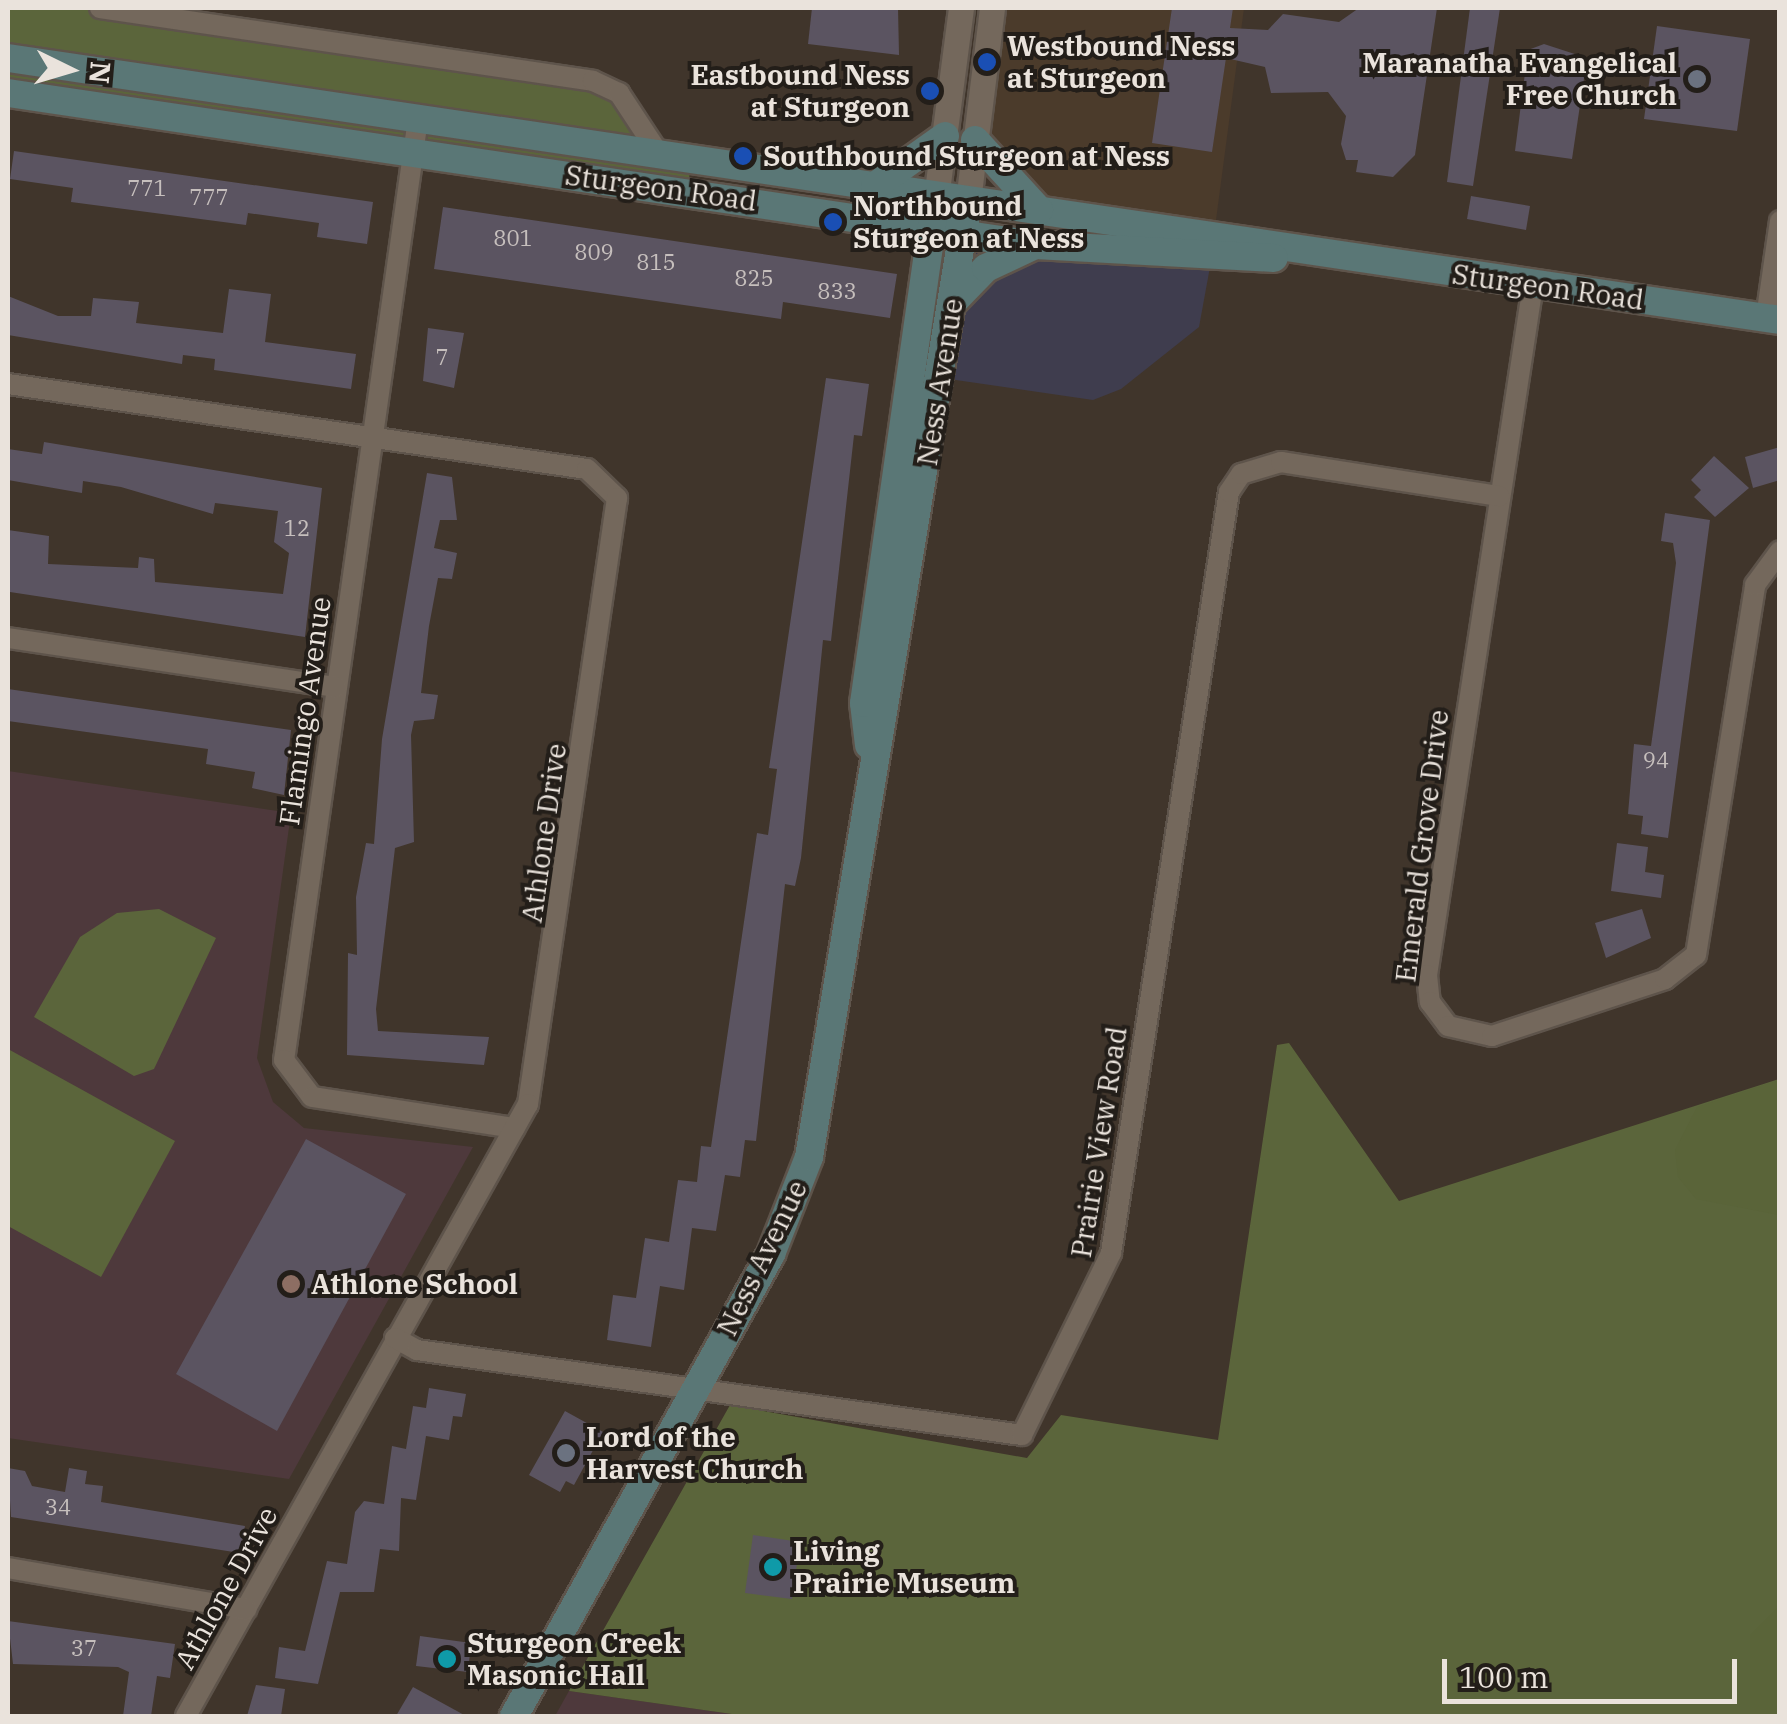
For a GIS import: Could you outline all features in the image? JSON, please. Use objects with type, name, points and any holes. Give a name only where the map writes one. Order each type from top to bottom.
[{"type":"main road","name":"Sturgeon Road","points":[[8,58],[1773,319]]},
{"type":"main road","name":"Sturgeon Road","points":[[8,93],[1035,245],[1136,256],[1317,254]]},
{"type":"main road","points":[[875,186],[945,136]]},
{"type":"main road","points":[[975,140],[1040,211]]},
{"type":"main road","name":"Ness Avenue","points":[[870,752],[864,703],[936,198]]},
{"type":"main road","name":"Ness Avenue","points":[[514,1716],[788,1219],[810,1157],[870,752],[893,688],[968,200]]},
{"type":"main road","points":[[953,302],[986,268],[1035,245]]},
{"type":"street","name":"Sturgeon Road","points":[[100,8],[594,81],[619,93],[659,154]]},
{"type":"street","name":"Ness Avenue","points":[[936,198],[962,8]]},
{"type":"street","name":"Ness Avenue","points":[[968,200],[992,8]]},
{"type":"street","name":"Flamingo Avenue","points":[[418,118],[284,1060],[290,1079],[312,1097],[515,1128]]},
{"type":"street","points":[[1773,319],[1780,221]]},
{"type":"street","name":"Emerald Grove Drive","points":[[1533,285],[1427,975],[1436,1014],[1461,1033],[1492,1036],[1648,985],[1696,955],[1754,586],[1780,551]]},
{"type":"street","name":"Athlone Drive","points":[[8,384],[587,469],[617,498],[535,1080],[515,1128],[186,1716]]},
{"type":"street","name":"Prairie View Road","points":[[395,1338],[417,1350],[1022,1435],[1108,1266],[1229,492],[1241,474],[1281,462],[1499,496]]},
{"type":"street","points":[[8,638],[336,687]]},
{"type":"street","points":[[8,1568],[246,1609]]},
{"type":"shaded area","points":[[992,8],[1244,8],[1214,235],[1040,211],[975,140]]},
{"type":"shaded area","points":[[964,233],[1212,256],[1199,327],[1121,389],[1093,400],[942,378]]},
{"type":"shaded area","points":[[8,771],[291,813],[257,1058],[273,1102],[304,1128],[473,1147],[289,1479],[8,1438]]},
{"type":"shaded area","points":[[569,1691],[747,1716],[555,1716]]},
{"type":"green space","points":[[8,8],[100,8],[619,93],[659,154],[692,159],[687,192],[8,93]]},
{"type":"green space","points":[[159,909],[216,938],[154,1069],[134,1076],[34,1017],[80,937],[117,913]]},
{"type":"green space","name":"Living Prairie Museum","points":[[1289,1043],[1399,1201],[1779,1079],[1779,1716],[746,1716],[569,1691],[730,1405],[1027,1458],[1061,1415],[1218,1440],[1277,1045]]},
{"type":"green space","points":[[8,1049],[175,1141],[101,1277],[8,1226]]},
{"type":"green space","points":[[1779,1080],[1779,1215],[1696,1199],[1678,1177],[1675,1150],[1697,1107]]},
{"type":"green space","points":[[1779,1606],[1779,1716],[1750,1716],[1750,1635]]},
{"type":"building","points":[[812,8],[898,8],[899,55],[808,44]]},
{"type":"building","points":[[1172,8],[1233,8],[1230,28],[1268,30],[1283,14],[1339,22],[1359,8],[1437,8],[1415,155],[1393,177],[1356,172],[1358,160],[1346,160],[1341,144],[1346,116],[1328,92],[1271,93],[1265,67],[1226,58],[1212,152],[1152,143]]},
{"type":"building","points":[[1470,8],[1500,8],[1473,186],[1447,182]]},
{"type":"building","name":"Maranatha Evangelical Free Church","points":[[1657,26],[1750,39],[1737,131],[1644,119]]},
{"type":"building","points":[[1544,44],[1587,58],[1572,159],[1515,151],[1528,50]]},
{"type":"building","points":[[14,151],[373,202],[367,244],[317,237],[319,223],[248,213],[246,225],[71,202],[73,188],[10,179]]},
{"type":"building","points":[[1471,196],[1530,206],[1526,230],[1467,219]]},
{"type":"building","points":[[443,207],[897,274],[890,318],[783,302],[781,319],[434,269]]},
{"type":"building","points":[[229,289],[271,294],[265,342],[356,354],[351,389],[214,370],[215,359],[183,355],[182,364],[8,335],[8,296],[58,316],[91,316],[93,298],[139,302],[136,323],[223,333]]},
{"type":"building","points":[[428,328],[464,333],[454,388],[423,381]]},
{"type":"building","points":[[826,378],[869,384],[862,436],[854,435],[831,641],[823,640],[801,858],[795,886],[785,884],[756,1141],[745,1140],[740,1177],[725,1175],[716,1231],[692,1228],[684,1290],[660,1286],[651,1347],[607,1340],[613,1295],[636,1298],[645,1238],[669,1242],[678,1180],[697,1182],[701,1146],[711,1147],[757,833],[768,835],[777,769],[769,768]]},
{"type":"building","points":[[44,442],[322,488],[305,637],[10,592],[8,530],[49,536],[48,564],[138,568],[139,557],[154,559],[155,582],[283,594],[289,553],[274,542],[278,511],[215,503],[213,514],[121,487],[83,481],[82,493],[8,480],[8,449],[42,454]]},
{"type":"building","points":[[1780,447],[1780,480],[1753,488],[1745,457]]},
{"type":"building","points":[[1714,456],[1749,488],[1715,517],[1694,497],[1701,490],[1691,480]]},
{"type":"building","points":[[427,473],[452,477],[457,520],[440,520],[434,548],[457,553],[452,579],[438,578],[429,626],[421,693],[438,695],[434,719],[414,721],[411,735],[414,842],[395,848],[376,1009],[378,1031],[489,1037],[484,1065],[347,1055],[348,953],[357,955],[356,897],[366,843],[374,844],[382,739]]},
{"type":"building","points":[[1665,513],[1710,520],[1668,838],[1641,834],[1643,816],[1628,814],[1634,744],[1651,746],[1676,563],[1673,543],[1661,541]]},
{"type":"building","points":[[8,689],[291,730],[284,795],[252,788],[255,772],[206,764],[208,749],[8,721]]},
{"type":"building","points":[[1617,843],[1648,847],[1645,872],[1664,875],[1661,898],[1611,891]]},
{"type":"building","points":[[1642,909],[1651,938],[1606,958],[1595,923]]},
{"type":"building","name":"Athlone School","points":[[306,1139],[406,1194],[277,1431],[176,1374]]},
{"type":"building","points":[[429,1388],[466,1394],[462,1417],[453,1416],[449,1440],[426,1436],[416,1500],[401,1498],[399,1551],[380,1549],[374,1592],[340,1592],[318,1684],[275,1678],[279,1647],[305,1651],[327,1561],[347,1564],[355,1512],[364,1501],[384,1504],[392,1446],[406,1449],[413,1406],[426,1408]]},
{"type":"building","name":"Lord of the Harvest Church","points":[[565,1411],[603,1432],[574,1485],[566,1481],[560,1492],[529,1475]]},
{"type":"building","points":[[8,1468],[25,1471],[32,1486],[65,1492],[69,1468],[87,1471],[85,1484],[103,1486],[101,1502],[245,1526],[240,1553],[11,1517]]},
{"type":"building","name":"Living Prairie Museum","points":[[753,1535],[800,1542],[792,1599],[745,1593]]},
{"type":"building","points":[[8,1621],[175,1644],[170,1678],[157,1676],[151,1716],[123,1716],[129,1672],[118,1667],[13,1664]]},
{"type":"building","name":"Sturgeon Creek Masonic Hall","points":[[420,1636],[471,1643],[468,1672],[416,1666]]},
{"type":"building","points":[[256,1685],[285,1689],[281,1716],[247,1716]]},
{"type":"building","points":[[413,1687],[466,1716],[396,1716]]},
{"type":"place","name":"Westbound Ness at Sturgeon","points":[[987,62]]},
{"type":"place","name":"Maranatha Evangelical Free Church","points":[[1697,79]]},
{"type":"place","name":"Eastbound Ness at Sturgeon","points":[[930,91]]},
{"type":"place","name":"Southbound Sturgeon at Ness","points":[[743,156]]},
{"type":"place","name":"Northbound Sturgeon at Ness","points":[[833,222]]},
{"type":"place","name":"Athlone School","points":[[291,1284]]},
{"type":"place","name":"Lord of the Harvest Church","points":[[566,1453]]},
{"type":"place","name":"Living Prairie Museum","points":[[773,1567]]},
{"type":"place","name":"Sturgeon Creek Masonic Hall","points":[[447,1659]]}]
